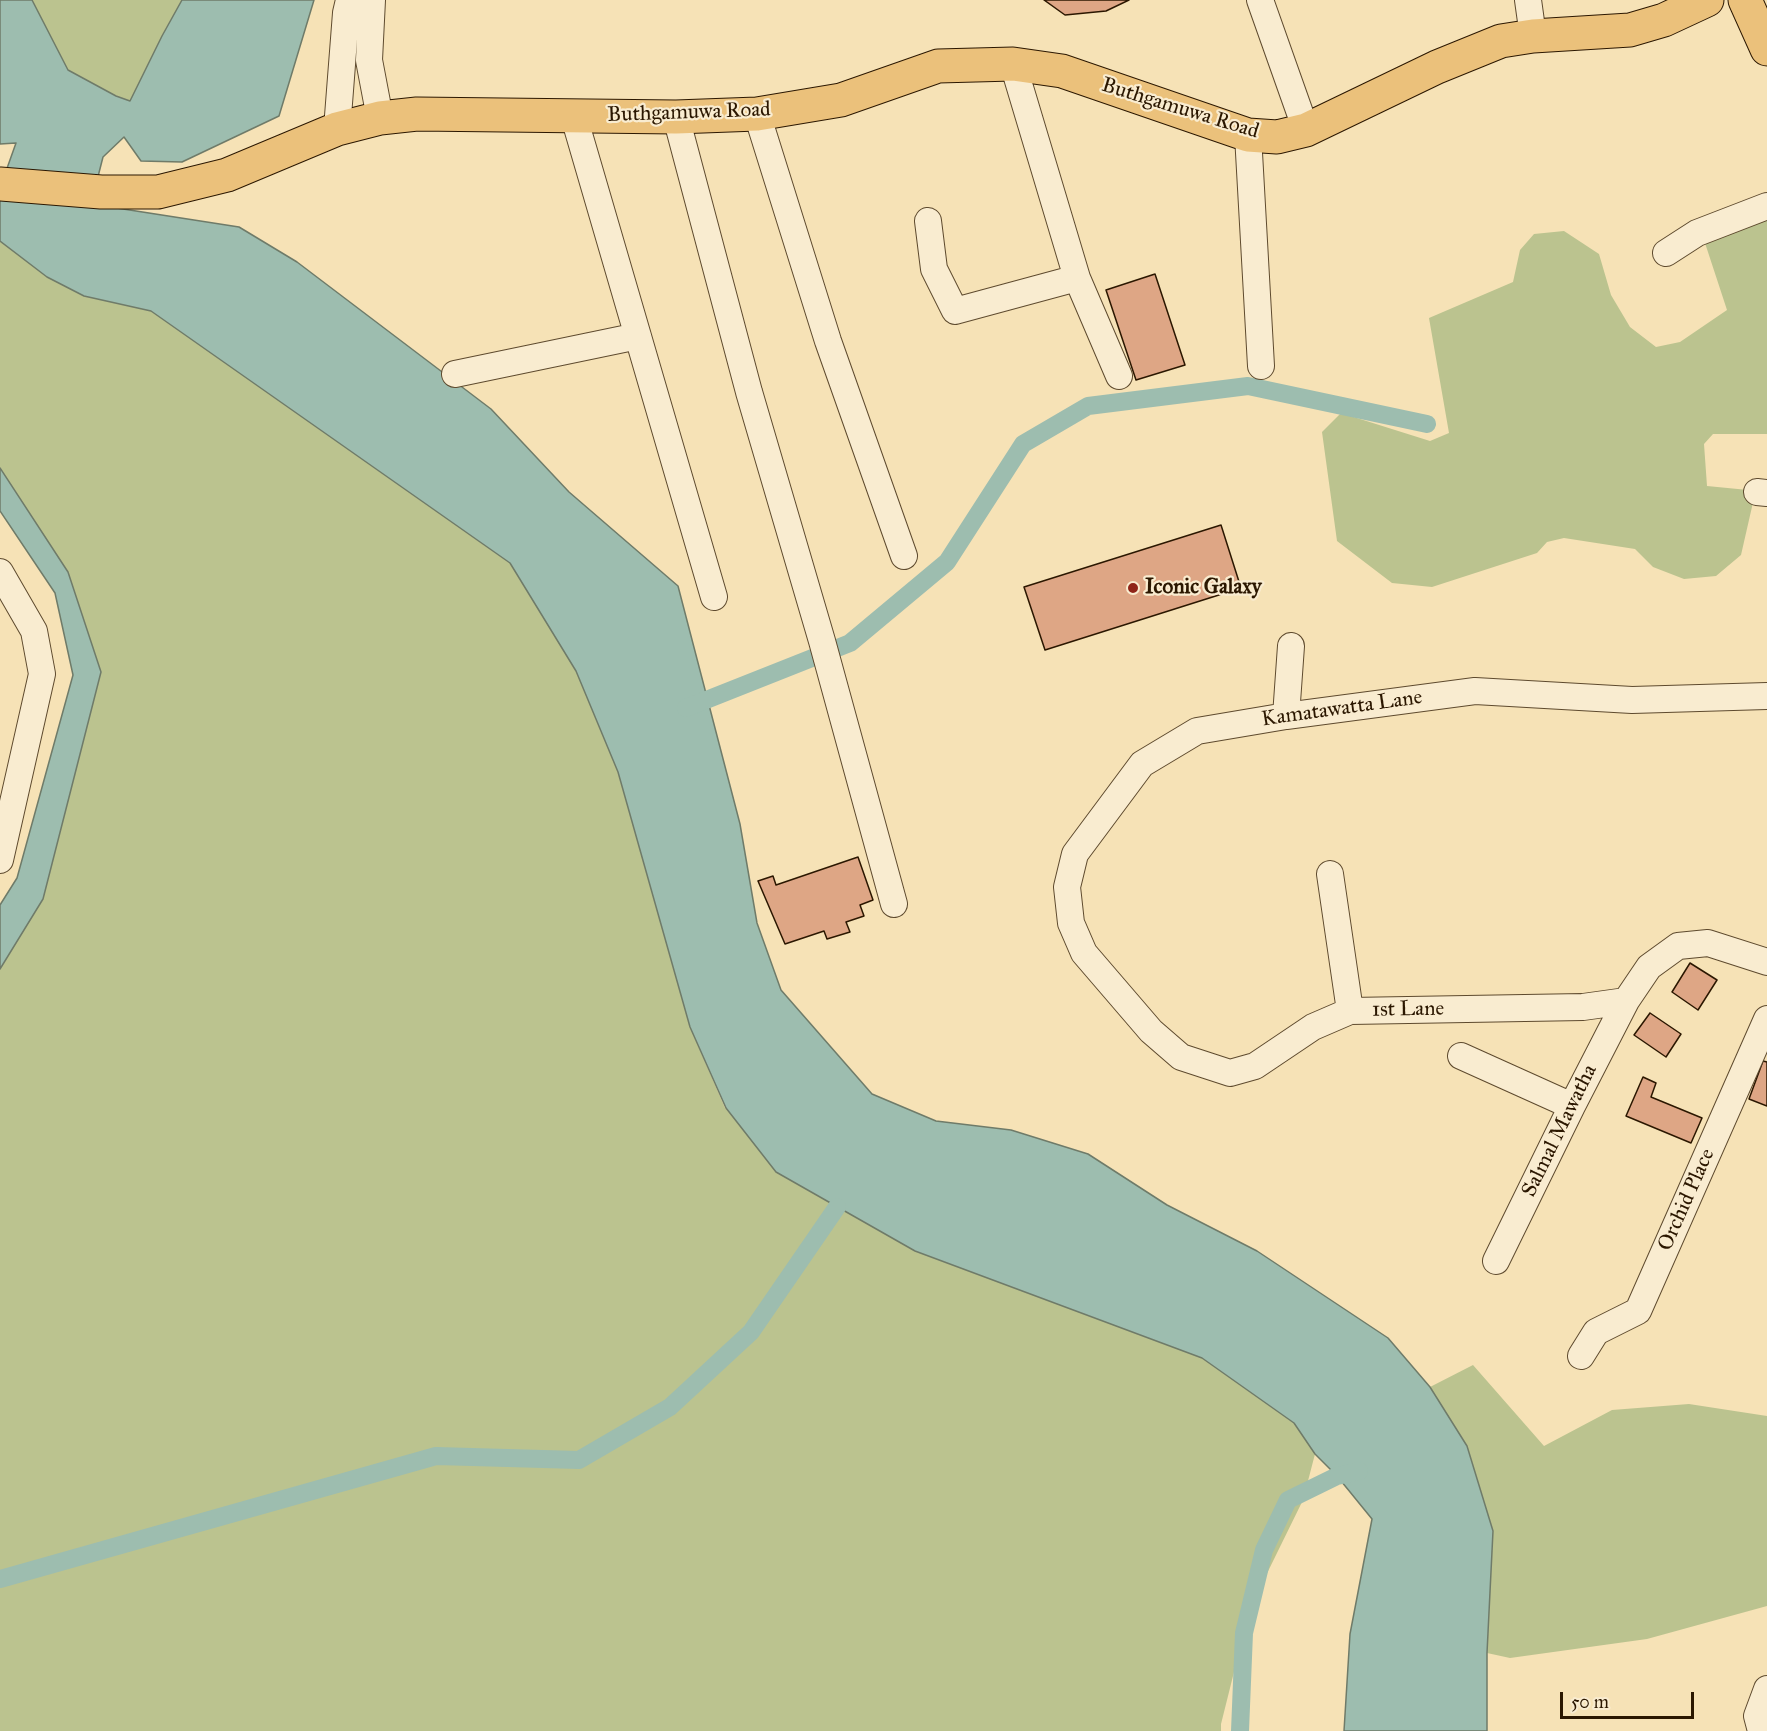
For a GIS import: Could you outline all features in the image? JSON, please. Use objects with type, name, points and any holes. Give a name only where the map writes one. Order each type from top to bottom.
[{"type":"main road","name":"Buthgamuwa Road","points":[[0,184],[101,192],[158,192],[227,175],[337,129],[380,118],[417,114],[574,117],[757,114],[841,100],[938,66],[1013,63],[1062,71],[1248,135],[1277,137],[1306,130],[1437,67],[1501,41],[1533,36],[1630,30],[1664,20],[1707,0]]},
{"type":"main road","points":[[1745,0],[1767,48]]},
{"type":"street","points":[[337,129],[349,0]]},
{"type":"street","points":[[372,0],[369,60],[380,118]]},
{"type":"street","points":[[1260,0],[1306,130]]},
{"type":"street","points":[[1528,0],[1533,36]]},
{"type":"street","points":[[1013,63],[1077,278],[1119,376]]},
{"type":"street","points":[[757,114],[828,340],[904,556]]},
{"type":"street","points":[[574,117],[714,597]]},
{"type":"street","points":[[676,117],[749,392],[822,641],[894,904]]},
{"type":"street","points":[[1248,135],[1261,366]]},
{"type":"street","points":[[1666,253],[1697,232],[1767,206]]},
{"type":"street","points":[[928,221],[934,269],[955,311],[1077,278]]},
{"type":"street","points":[[455,374],[638,336]]},
{"type":"street","points":[[0,572],[34,631],[42,674],[0,860]]},
{"type":"street","points":[[1286,716],[1291,646]]},
{"type":"street","name":"Kamatawatta Lane","points":[[1084,953],[1071,922],[1067,887],[1075,854],[1142,764],[1197,732],[1286,716],[1475,691],[1632,700],[1767,696]]},
{"type":"street","points":[[1330,874],[1350,1011]]},
{"type":"street","points":[[1626,1001],[1649,967],[1678,946],[1708,944],[1767,962]]},
{"type":"street","name":"1st Lane","points":[[1084,953],[1151,1031],[1181,1057],[1230,1072],[1255,1066],[1312,1028],[1350,1011],[1583,1007],[1626,1001]]},
{"type":"street","name":"Salmal Mawatha","points":[[1496,1261],[1626,1001]]},
{"type":"street","name":"Orchid Place","points":[[1581,1356],[1596,1332],[1638,1311],[1767,1019]]},
{"type":"street","points":[[1461,1056],[1572,1106]]},
{"type":"street","points":[[1761,1731],[1757,1716],[1767,1689]]},
{"type":"green space","points":[[32,0],[182,0],[130,101],[68,70]]},
{"type":"green space","points":[[1767,215],[1767,434],[1713,434],[1704,444],[1707,486],[1748,490],[1754,498],[1741,555],[1716,576],[1684,579],[1653,567],[1635,549],[1564,538],[1547,542],[1537,553],[1432,587],[1392,583],[1337,541],[1322,432],[1341,413],[1430,441],[1449,433],[1429,318],[1513,282],[1520,250],[1534,234],[1564,231],[1599,254],[1611,295],[1630,327],[1656,347],[1680,342],[1727,310],[1705,243]]},
{"type":"green space","points":[[0,241],[47,277],[84,296],[151,311],[510,563],[576,671],[618,772],[690,1027],[725,1108],[915,1251],[1202,1358],[1294,1423],[1315,1454],[1303,1500],[1250,1608],[1221,1731],[0,1731],[0,969],[43,899],[101,672],[68,572],[0,468]]},
{"type":"green space","points":[[1473,1365],[1544,1446],[1612,1410],[1689,1404],[1767,1416],[1767,1606],[1647,1639],[1510,1658],[1487,1653],[1493,1531],[1467,1446],[1430,1387]]},
{"type":"shaded area","points":[[0,0],[32,0],[68,70],[130,101],[182,0],[314,0],[279,116],[182,162],[141,161],[124,137],[103,157],[91,204],[239,227],[297,262],[491,409],[569,492],[678,586],[740,824],[757,923],[781,990],[872,1094],[936,1121],[1011,1130],[1088,1154],[1167,1205],[1257,1251],[1388,1338],[1430,1387],[1467,1446],[1493,1531],[1487,1653],[1487,1731],[1344,1731],[1350,1634],[1372,1519],[1337,1476],[1315,1454],[1294,1423],[1202,1358],[915,1251],[776,1172],[726,1108],[690,1027],[618,772],[576,671],[510,563],[151,311],[84,296],[47,277],[0,241],[0,188],[16,143],[0,144]]},
{"type":"shaded area","points":[[0,468],[68,572],[101,672],[43,899],[0,969],[0,905],[17,878],[73,675],[55,593],[0,511]]},
{"type":"building","points":[[1044,0],[1129,0],[1106,11],[1065,15]]},
{"type":"building","points":[[1155,274],[1185,365],[1136,380],[1106,290]]},
{"type":"building","name":"Iconic Galaxy","points":[[1221,525],[1241,588],[1045,650],[1024,587]]},
{"type":"building","points":[[858,857],[873,900],[860,905],[864,916],[846,922],[850,932],[827,939],[824,931],[785,944],[758,881],[773,876],[776,885]]},
{"type":"building","points":[[1690,963],[1717,980],[1698,1010],[1672,992]]},
{"type":"building","points":[[1650,1013],[1681,1034],[1666,1057],[1634,1035]]},
{"type":"building","points":[[1763,1061],[1767,1062],[1767,1106],[1749,1099]]},
{"type":"building","points":[[1643,1077],[1656,1083],[1651,1097],[1702,1118],[1691,1143],[1626,1116]]},
{"type":"waterway","points":[[686,708],[850,643],[947,562],[1023,444],[1088,406],[1248,386],[1427,424]]},
{"type":"waterway","points":[[0,1579],[436,1456],[579,1460],[670,1407],[751,1332],[837,1207]]},
{"type":"waterway","points":[[1240,1731],[1244,1633],[1264,1550],[1288,1500],[1337,1476],[1359,1471]]},
{"type":"place","name":"Iconic Galaxy","points":[[1133,588]]}]
